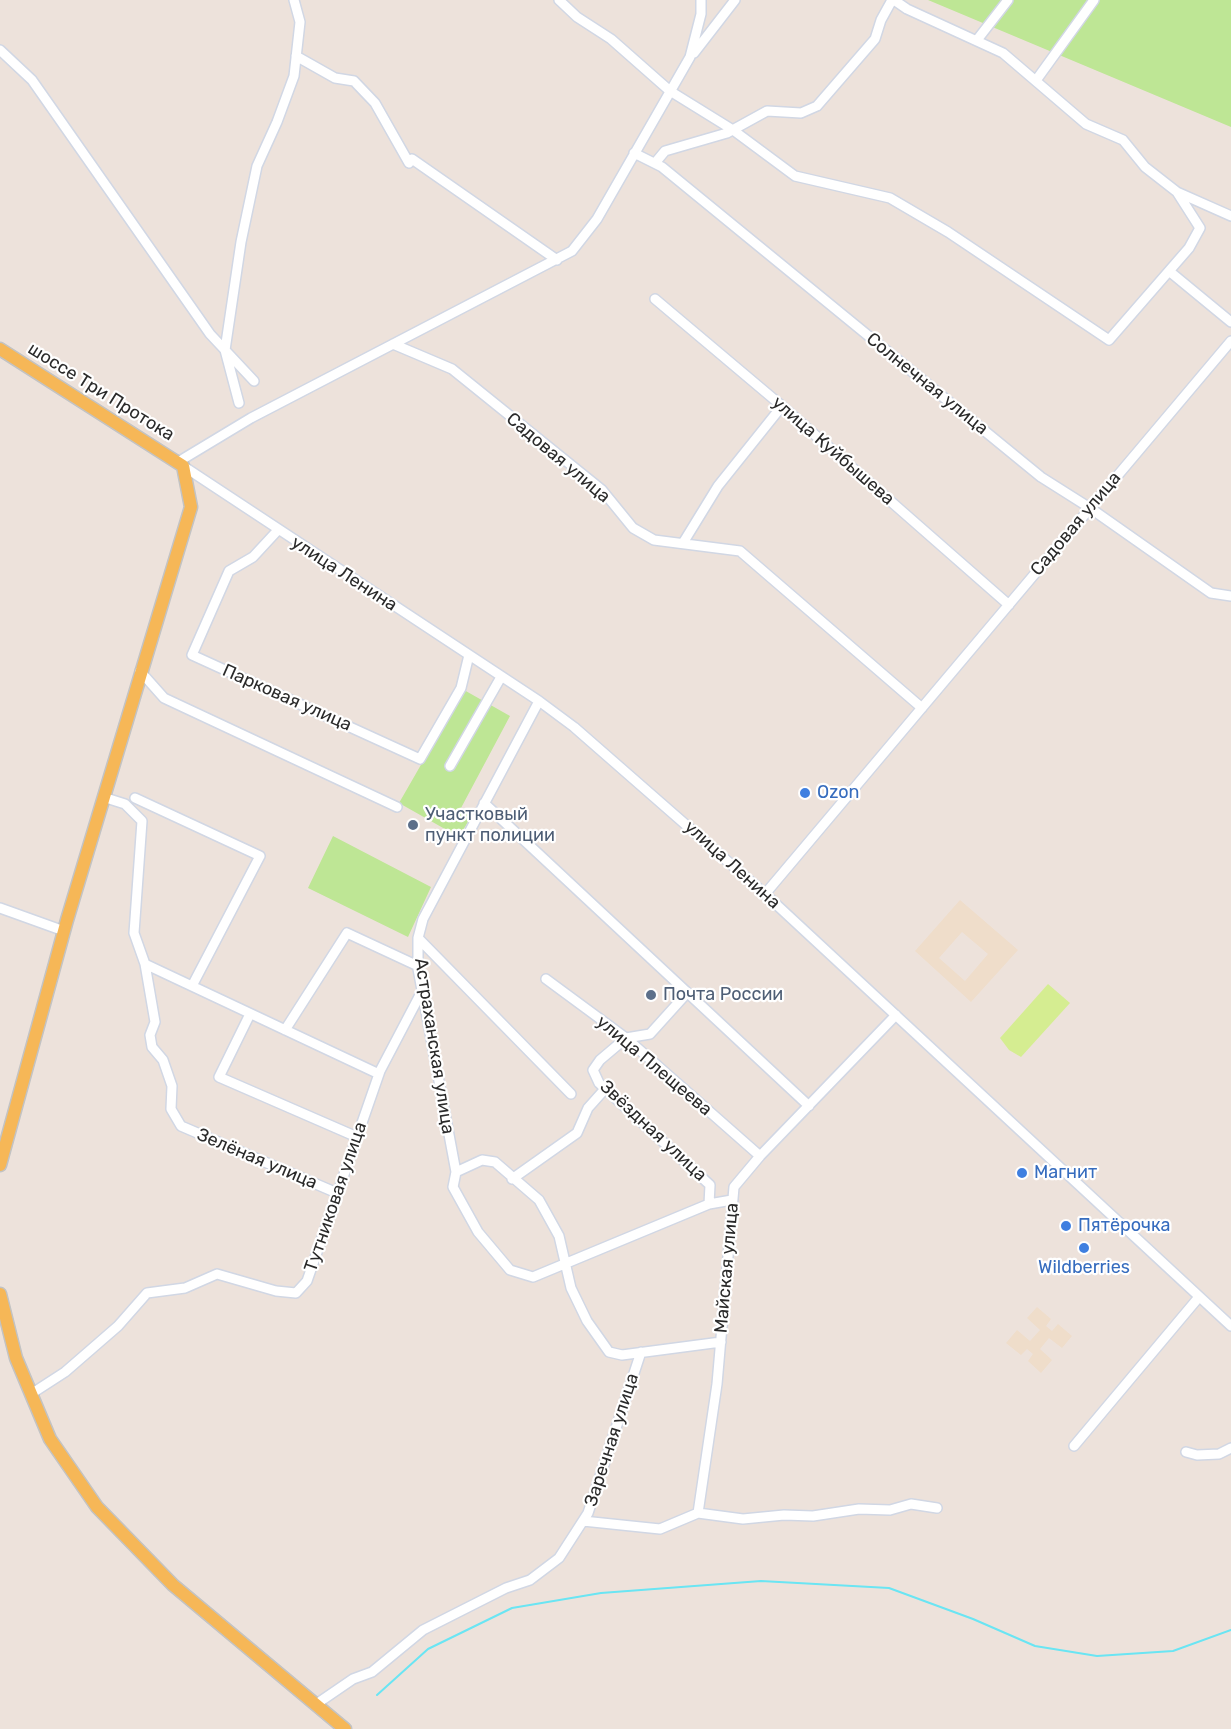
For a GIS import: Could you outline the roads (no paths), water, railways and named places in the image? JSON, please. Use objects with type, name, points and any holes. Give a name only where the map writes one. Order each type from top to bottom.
[{"type":"main road","name":"шоссе Три Протока","points":[[0,349],[181,464]]},
{"type":"main road","points":[[0,1165],[63,931],[191,507],[181,464]]},
{"type":"main road","points":[[0,1294],[16,1358],[50,1439],[97,1507],[173,1585],[345,1729]]},
{"type":"main road","points":[[0,1332],[16,1358]]},
{"type":"street","points":[[239,403],[225,350],[241,242],[256,166],[277,122],[294,76],[300,22],[294,0]]},
{"type":"street","points":[[560,0],[577,17],[611,39],[670,91],[732,130],[795,176],[890,198],[948,232],[1109,340],[1189,248],[1200,228],[1177,192]]},
{"type":"street","points":[[690,57],[701,14],[701,0]]},
{"type":"street","points":[[181,464],[251,418],[573,251],[597,219],[690,57],[735,0]]},
{"type":"street","points":[[655,163],[665,151],[732,130],[766,111],[801,113],[817,106],[875,39],[881,20],[893,0],[955,33],[977,40],[1003,53],[1086,124],[1124,140],[1145,167],[1177,192],[1231,216]]},
{"type":"street","points":[[977,40],[1008,0]]},
{"type":"street","points":[[1037,80],[1094,0]]},
{"type":"street","points":[[0,50],[33,80],[204,325],[254,381]]},
{"type":"street","points":[[296,56],[335,78],[354,81],[375,103],[410,161],[557,260]]},
{"type":"street","name":"Солнечная улица","points":[[634,153],[655,163],[1041,477],[1090,508],[1211,593],[1231,596]]},
{"type":"street","points":[[1169,271],[1231,322]]},
{"type":"street","name":"улица Куйбышева","points":[[655,299],[782,406],[1009,605]]},
{"type":"street","name":"Садовая улица","points":[[765,894],[1231,342]]},
{"type":"street","name":"Садовая улица","points":[[393,344],[452,369],[602,490],[633,528],[654,540],[740,551],[922,708]]},
{"type":"street","points":[[683,543],[718,486],[782,406]]},
{"type":"street","name":"улица Ленина","points":[[181,464],[539,701],[666,805],[1231,1326]]},
{"type":"street","name":"Парковая улица","points":[[278,530],[253,556],[229,571],[192,655],[420,759],[461,688],[469,656]]},
{"type":"street","points":[[140,671],[164,698],[396,807]]},
{"type":"street","points":[[450,766],[501,677]]},
{"type":"street","name":"Астраханская улица","points":[[539,701],[423,919],[418,938],[418,966],[422,991],[456,1172],[453,1186],[478,1232],[510,1270],[533,1277],[709,1204],[732,1200]]},
{"type":"street","name":"Зелёная улица","points":[[103,797],[125,804],[142,821],[134,933],[145,964],[155,1022],[150,1035],[152,1047],[163,1060],[172,1086],[171,1109],[181,1126],[337,1193]]},
{"type":"street","points":[[135,798],[260,856],[192,986]]},
{"type":"street","points":[[484,803],[809,1106]]},
{"type":"street","points":[[0,908],[63,931]]},
{"type":"street","points":[[285,1030],[347,933],[418,966]]},
{"type":"street","name":"Звёздная улица","points":[[418,938],[571,1094]]},
{"type":"street","points":[[145,964],[379,1074]]},
{"type":"street","name":"улица Плещеева","points":[[546,979],[626,1038],[760,1156]]},
{"type":"street","name":"Тутниковая улица","points":[[31,1394],[65,1372],[118,1326],[147,1293],[185,1288],[217,1274],[276,1291],[296,1293],[307,1281],[379,1074],[422,991]]},
{"type":"street","points":[[626,1038],[650,1034],[687,993]]},
{"type":"street","points":[[250,1014],[219,1077],[357,1137]]},
{"type":"street","name":"Майская улица","points":[[698,1513],[720,1342],[734,1187],[760,1156],[896,1015]]},
{"type":"street","name":"Звёздная улица","points":[[626,1038],[600,1059],[593,1070],[599,1083],[710,1185],[709,1204]]},
{"type":"street","points":[[513,1179],[577,1133],[588,1108],[604,1089]]},
{"type":"street","points":[[456,1172],[482,1160],[495,1161],[539,1200],[559,1236],[571,1288],[587,1322],[609,1352],[622,1355],[720,1342]]},
{"type":"street","points":[[1074,1446],[1199,1297]]},
{"type":"street","name":"Заречная улица","points":[[315,1705],[352,1679],[372,1672],[423,1630],[506,1588],[530,1580],[559,1558],[588,1513],[641,1352]]},
{"type":"street","points":[[1186,1452],[1197,1455],[1219,1454],[1231,1448]]},
{"type":"street","points":[[583,1521],[660,1529],[698,1513],[743,1519],[784,1515],[813,1516],[859,1509],[890,1510],[911,1504],[937,1508]]},
{"type":"waterway","points":[[377,1695],[428,1649],[512,1608],[601,1593],[761,1581],[889,1588],[973,1619],[1035,1646],[1097,1656],[1173,1651],[1231,1630]]},
{"type":"place","name":"Ozon","points":[[805,793]]},
{"type":"place","name":"Участковый пункт полиции","points":[[413,825]]},
{"type":"place","name":"Почта России","points":[[651,995]]},
{"type":"place","name":"Магнит","points":[[1022,1173]]},
{"type":"place","name":"Пятёрочка","points":[[1066,1226]]},
{"type":"place","name":"Wildberries","points":[[1084,1248]]}]
